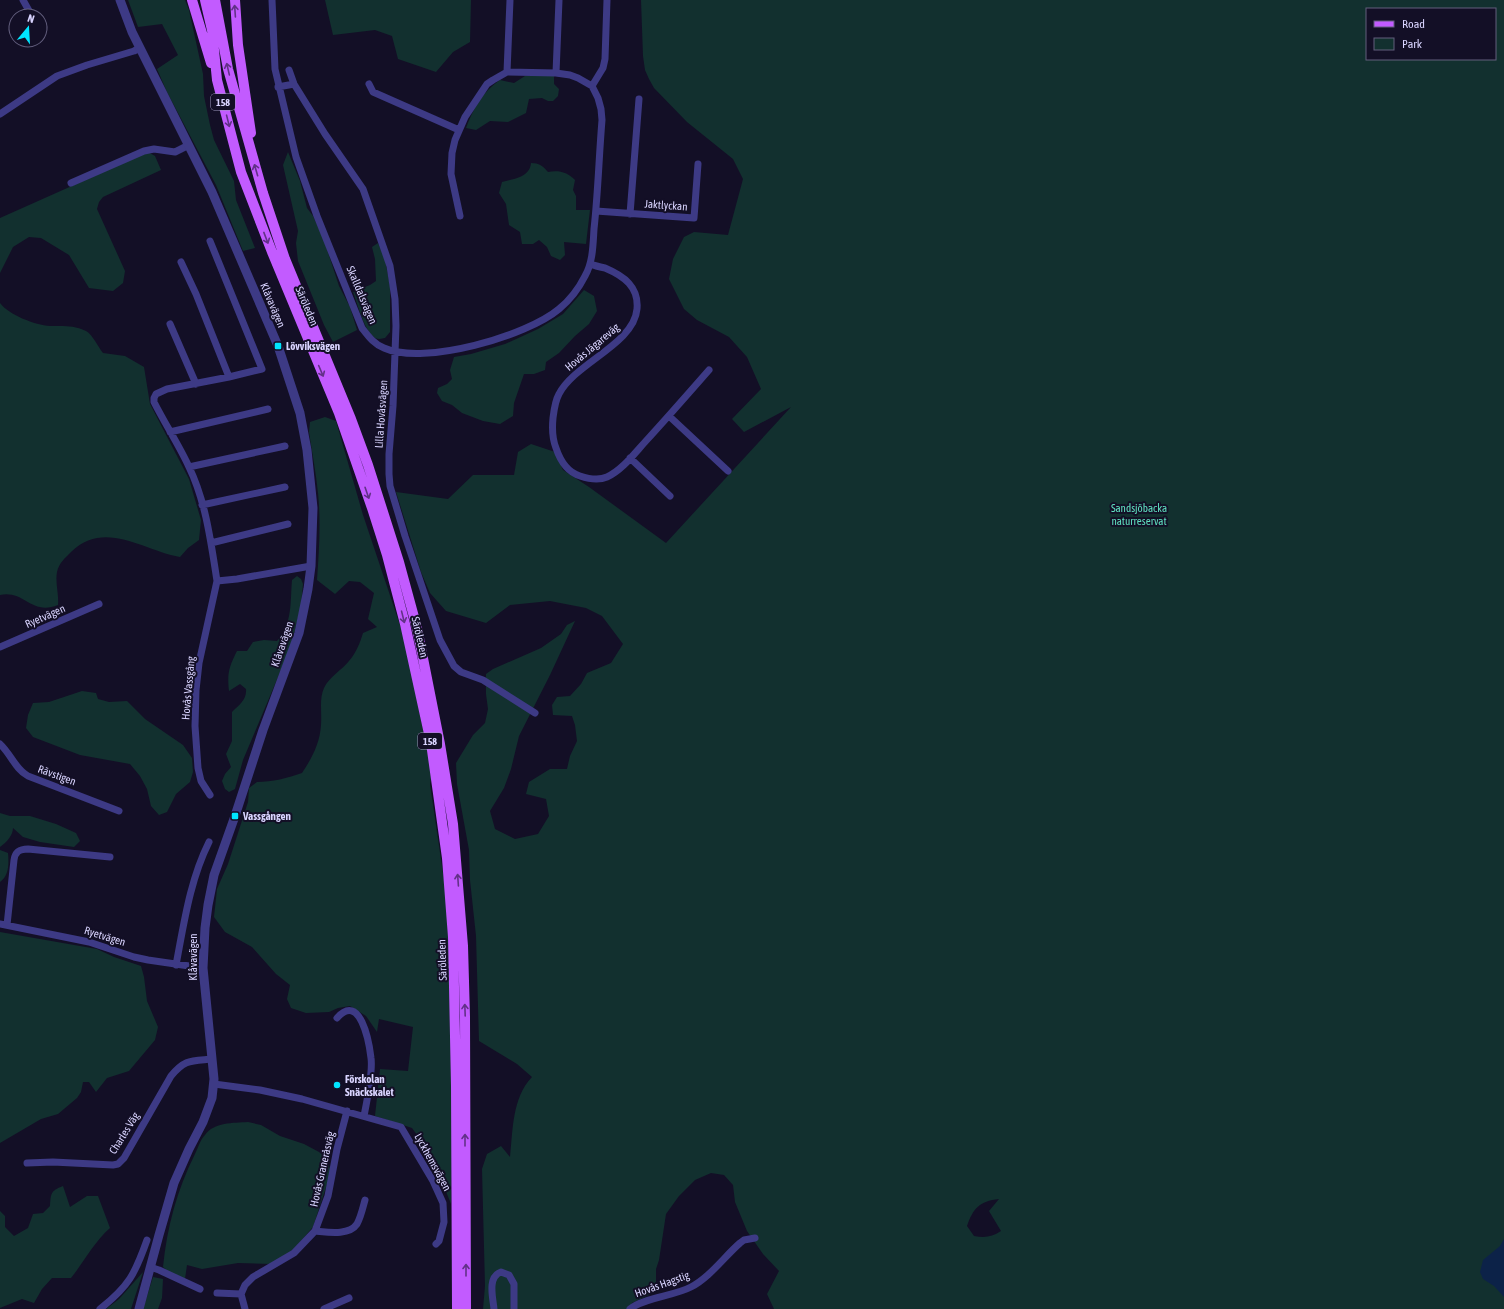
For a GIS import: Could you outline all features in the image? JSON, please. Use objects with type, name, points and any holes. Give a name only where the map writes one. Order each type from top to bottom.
[{"type":"main road","name":"158","points":[[192,0],[206,50],[217,80]]},
{"type":"main road","name":"Säröleden","points":[[206,0],[212,30],[217,80],[241,172],[272,252],[339,413],[372,508],[387,555],[403,617],[431,743],[447,858],[453,937],[456,1086],[457,1309]]},
{"type":"main road","name":"Säröleden","points":[[215,0],[228,69],[263,193],[285,259],[354,426],[399,562],[416,628],[440,744],[453,824],[463,946],[465,1017],[466,1309]]},
{"type":"main road","name":"158","points":[[235,0],[238,45],[251,132],[250,147]]},
{"type":"street","name":"Klåvavägen","points":[[120,0],[132,32],[212,192],[278,346],[300,413],[307,450],[312,492],[313,533],[308,589],[299,633],[263,730],[213,880],[208,905],[203,968],[214,1084],[212,1098],[207,1113],[180,1169],[172,1190],[139,1309]]},
{"type":"street","name":"Skalldalsvägen","points":[[272,0],[274,50],[278,86],[296,157],[317,216],[362,328],[371,341],[384,348],[395,351],[412,353],[442,351],[469,347],[501,338],[536,323],[560,309],[574,294],[586,275],[590,264],[596,211],[602,120],[598,98],[592,86]]},
{"type":"street","points":[[507,72],[510,0]]},
{"type":"street","points":[[556,73],[559,0]]},
{"type":"street","points":[[460,216],[451,174],[452,153],[459,130],[465,117],[487,84],[507,72],[556,73],[570,75],[592,86],[603,68],[605,59],[607,0]]},
{"type":"street","points":[[0,114],[57,76],[87,64],[128,53],[140,48]]},
{"type":"street","name":"Lilla Hovåsvägen","points":[[289,70],[294,84],[325,134],[363,189],[390,266],[394,285],[396,326],[393,406],[389,454],[390,486],[414,564],[440,640],[454,666],[461,672],[483,680],[535,713]]},
{"type":"street","points":[[278,86],[294,84]]},
{"type":"street","points":[[368,84],[373,92],[459,130]]},
{"type":"street","name":"Jaktlyckan","points":[[630,214],[639,100]]},
{"type":"street","points":[[71,183],[144,151],[154,148],[175,152],[189,145]]},
{"type":"street","name":"Jaktlyckan","points":[[596,211],[694,218],[698,164]]},
{"type":"street","points":[[210,241],[262,369],[160,391],[154,398],[154,402],[189,467],[202,505],[211,543],[217,581],[311,566]]},
{"type":"street","points":[[181,262],[196,294],[229,377]]},
{"type":"street","name":"Hovås Jägareväg","points":[[590,264],[616,273],[627,280],[633,286],[638,299],[637,311],[630,329],[623,337],[590,361],[571,378],[558,395],[553,414],[553,440],[566,467],[579,476],[590,479],[606,477],[614,472],[630,458],[709,370]]},
{"type":"street","points":[[170,324],[196,384]]},
{"type":"street","points":[[170,432],[268,409]]},
{"type":"street","points":[[669,416],[728,471]]},
{"type":"street","points":[[189,467],[285,446]]},
{"type":"street","points":[[630,458],[670,496]]},
{"type":"street","points":[[202,505],[285,487]]},
{"type":"street","points":[[211,543],[288,524]]},
{"type":"street","name":"Hovås Vassgång","points":[[210,795],[201,781],[198,768],[195,726],[196,690],[199,663],[217,581]]},
{"type":"street","name":"Ryetvägen","points":[[0,647],[99,604]]},
{"type":"street","name":"Rävstigen","points":[[0,744],[22,773],[120,811]]},
{"type":"street","points":[[176,964],[192,887],[200,860],[209,842]]},
{"type":"street","points":[[3,925],[15,855],[18,851],[28,849],[110,857]]},
{"type":"street","name":"Ryetvägen","points":[[3,925],[83,940],[134,957],[203,968]]},
{"type":"street","points":[[337,1018],[344,1011],[349,1010],[355,1012],[360,1017],[364,1027],[371,1058],[364,1116]]},
{"type":"street","name":"Charles Väg","points":[[27,1163],[47,1162],[118,1164],[124,1158],[171,1076],[180,1066],[187,1062],[212,1058]]},
{"type":"street","name":"Lyckhemsvägen","points":[[214,1084],[260,1090],[302,1099],[401,1128],[433,1181],[443,1203],[444,1222],[439,1241],[436,1244]]},
{"type":"street","name":"Hovås Graneråsväg","points":[[241,1294],[245,1285],[253,1277],[294,1253],[315,1231],[325,1208],[337,1149],[347,1111]]},
{"type":"street","points":[[315,1231],[339,1232],[353,1228],[358,1221],[365,1200]]},
{"type":"street","name":"Hovås Hagstig","points":[[630,1309],[642,1302],[692,1287],[713,1270],[736,1246],[744,1240],[755,1238]]},
{"type":"street","points":[[100,1309],[119,1293],[130,1279],[141,1257],[147,1240]]},
{"type":"street","points":[[150,1268],[159,1270],[200,1289]]},
{"type":"street","points":[[494,1309],[492,1288],[493,1279],[495,1275],[501,1272],[509,1275],[514,1284],[514,1309]]},
{"type":"street","points":[[217,1293],[241,1294],[245,1309]]},
{"type":"street","points":[[324,1309],[349,1298]]},
{"type":"green space","points":[[128,0],[185,0],[189,10],[203,74],[204,96],[214,140],[234,181],[236,200],[255,248],[243,251],[216,185],[167,92],[157,69],[178,55],[162,24],[138,27]]},
{"type":"green space","points":[[325,0],[471,0],[470,42],[453,52],[436,72],[398,59],[392,36],[375,30],[333,35]]},
{"type":"green space","name":"Sandsjöbacka naturreservat","points":[[641,0],[1504,0],[1504,1309],[774,1309],[767,1294],[779,1271],[763,1254],[747,1231],[735,1202],[733,1185],[724,1175],[711,1173],[695,1180],[679,1196],[666,1214],[659,1260],[656,1269],[656,1282],[649,1295],[632,1303],[630,1309],[483,1309],[485,1286],[482,1169],[487,1154],[501,1146],[510,1157],[513,1125],[517,1104],[525,1085],[532,1077],[517,1064],[479,1041],[476,936],[470,880],[469,850],[457,784],[456,763],[473,735],[485,723],[488,709],[486,674],[493,669],[541,648],[561,634],[567,625],[575,621],[519,736],[511,769],[504,788],[490,811],[495,829],[515,839],[538,834],[549,816],[546,799],[526,794],[529,782],[550,769],[567,769],[570,756],[577,741],[572,716],[553,715],[552,705],[557,697],[570,696],[581,684],[587,673],[611,663],[623,644],[602,616],[586,608],[550,601],[510,605],[486,623],[446,611],[430,593],[421,572],[396,492],[448,499],[473,475],[514,475],[518,452],[531,444],[555,452],[563,470],[666,543],[791,407],[744,432],[732,419],[761,389],[747,357],[729,337],[697,320],[684,309],[669,279],[673,259],[684,237],[694,232],[728,235],[743,179],[733,159],[687,122],[654,88],[645,70]],"holes":[[[999,1199],[989,1211],[1001,1231],[995,1235],[982,1237],[974,1236],[967,1226],[974,1211],[986,1202]]]},
{"type":"green space","points":[[554,75],[554,84],[559,89],[558,96],[553,101],[548,101],[542,98],[529,99],[526,113],[508,122],[490,121],[476,130],[466,128],[479,101],[488,89],[500,80],[514,83],[525,76]]},
{"type":"green space","points":[[148,152],[155,156],[161,170],[103,197],[99,202],[97,209],[125,271],[123,283],[113,291],[89,288],[69,255],[41,238],[29,237],[13,247],[0,273],[0,218]]},
{"type":"green space","points":[[288,152],[300,181],[307,208],[313,216],[324,240],[339,286],[350,307],[357,330],[333,342],[324,325],[298,261],[296,243],[298,231],[283,165]]},
{"type":"green space","points":[[531,163],[541,165],[548,172],[563,172],[572,177],[575,180],[573,190],[576,196],[576,210],[590,210],[586,244],[564,242],[565,255],[560,260],[551,256],[547,247],[539,240],[533,244],[522,244],[520,232],[509,225],[506,204],[499,193],[502,182],[521,177],[528,171]]},
{"type":"green space","points":[[378,243],[385,259],[390,286],[390,332],[385,338],[380,339],[374,337],[366,327],[353,292],[376,281],[375,259],[372,247]]},
{"type":"green space","points":[[584,290],[594,296],[597,311],[589,324],[559,353],[546,362],[545,370],[534,374],[524,374],[514,403],[513,416],[500,424],[483,421],[462,413],[452,405],[442,401],[437,393],[438,388],[447,384],[452,379],[450,370],[454,357],[471,354],[505,344],[538,329],[563,314]]},
{"type":"green space","points":[[0,303],[10,312],[30,321],[50,326],[73,327],[86,331],[93,338],[103,353],[125,356],[144,367],[150,404],[189,479],[201,520],[199,540],[188,548],[180,557],[166,554],[125,540],[111,537],[97,538],[84,542],[71,552],[61,563],[57,572],[58,605],[49,608],[41,607],[16,596],[9,594],[0,595]]},
{"type":"green space","points":[[325,417],[336,421],[363,515],[405,640],[432,774],[430,784],[446,894],[454,1061],[451,1204],[431,1154],[412,1128],[375,1116],[380,1069],[408,1071],[413,1027],[379,1019],[377,1032],[366,1016],[350,1006],[338,1008],[329,1012],[306,1013],[291,1008],[287,999],[290,985],[276,974],[252,947],[225,932],[214,917],[217,889],[228,864],[248,802],[249,788],[257,782],[291,777],[302,773],[312,756],[319,738],[322,692],[326,684],[351,658],[358,648],[363,633],[377,627],[368,619],[374,593],[360,582],[349,581],[335,594],[317,580],[319,504],[309,432],[310,422]]},
{"type":"green space","points":[[297,576],[301,579],[303,584],[301,605],[294,634],[286,658],[243,760],[235,789],[229,792],[225,789],[222,781],[225,774],[231,767],[226,754],[232,741],[232,712],[242,702],[246,693],[246,689],[240,684],[229,691],[228,679],[230,666],[237,651],[247,651],[253,642],[264,640],[277,641],[286,627],[290,612],[292,580]]},
{"type":"green space","points":[[82,691],[96,693],[98,699],[109,702],[127,701],[145,719],[183,745],[192,758],[193,772],[190,782],[176,794],[167,812],[159,815],[151,806],[147,789],[140,776],[130,764],[80,755],[33,737],[26,728],[28,715],[33,703],[49,702]]},
{"type":"green space","points":[[0,813],[10,816],[30,816],[56,824],[76,833],[80,841],[74,847],[40,842],[23,837],[13,828],[9,838],[0,847]]},
{"type":"green space","points":[[0,850],[8,853],[8,869],[7,873],[0,882]]},
{"type":"green space","points":[[0,932],[97,949],[114,957],[141,966],[147,1001],[158,1027],[155,1040],[129,1071],[107,1078],[96,1092],[89,1082],[83,1082],[81,1092],[77,1098],[58,1114],[41,1119],[0,1143]]},
{"type":"green space","points":[[248,1122],[261,1125],[280,1136],[304,1144],[319,1152],[327,1159],[331,1172],[313,1227],[294,1249],[273,1264],[238,1263],[202,1269],[187,1265],[185,1279],[171,1274],[163,1267],[170,1223],[183,1181],[200,1142],[209,1131],[219,1125]]},
{"type":"green space","points":[[63,1186],[70,1207],[87,1196],[98,1196],[110,1228],[94,1246],[71,1278],[52,1278],[42,1289],[34,1303],[22,1299],[0,1308],[0,1211],[5,1216],[5,1227],[14,1236],[28,1228],[33,1214],[43,1213],[50,1206],[53,1191]]},
{"type":"green space","points":[[143,1272],[131,1309],[106,1309],[119,1299]]},
{"type":"green space","points":[[153,1277],[163,1279],[162,1298],[158,1309],[143,1309]]},
{"type":"water","points":[[1504,1239],[1504,1297],[1494,1286],[1483,1279],[1480,1272],[1483,1260],[1500,1246]]},
{"type":"place","name":"Lövviksvägen","points":[[278,346]]},
{"type":"place","name":"Vassgången","points":[[235,816]]},
{"type":"place","name":"Förskolan Snäckskalet","points":[[337,1085]]}]
